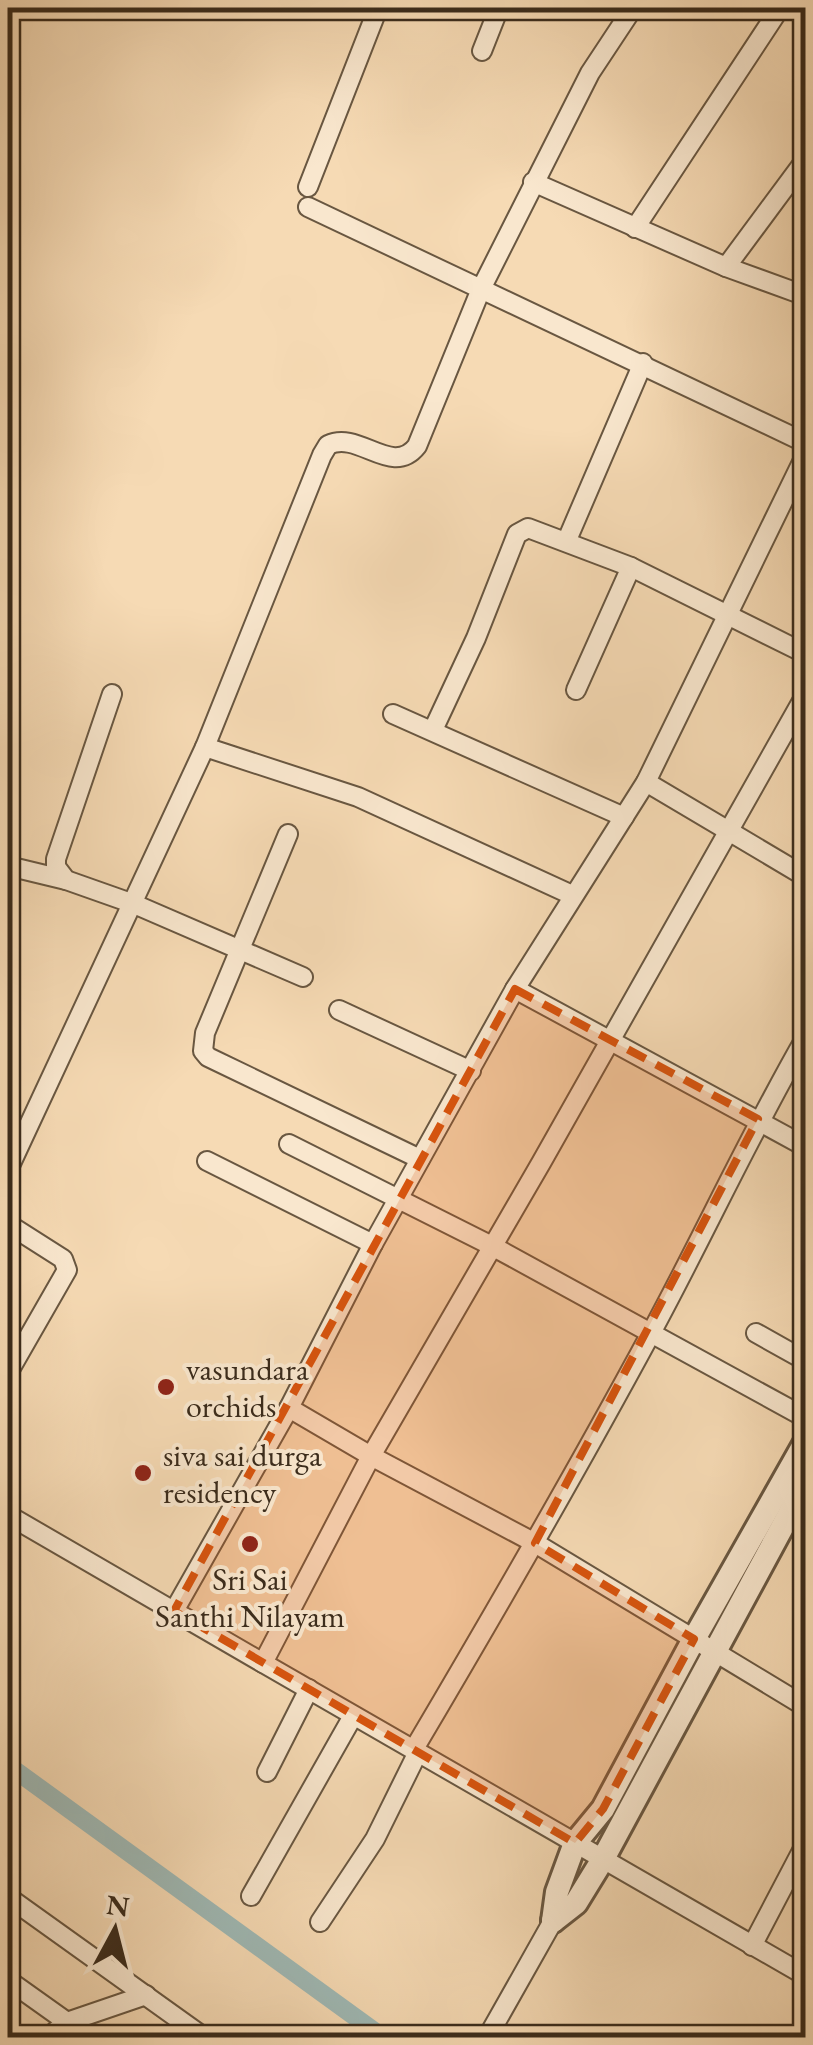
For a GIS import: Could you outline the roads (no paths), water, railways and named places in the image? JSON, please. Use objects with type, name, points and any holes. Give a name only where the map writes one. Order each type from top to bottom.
[{"type":"street","points":[[308,187],[378,8]]},
{"type":"street","points":[[482,51],[499,8]]},
{"type":"street","points":[[8,1170],[206,746],[322,454],[328,445],[346,440],[401,459],[417,446],[481,290],[533,182],[590,72],[633,8]]},
{"type":"street","points":[[635,228],[780,8]]},
{"type":"street","points":[[726,267],[806,159]]},
{"type":"street","points":[[533,182],[726,267],[806,296]]},
{"type":"street","points":[[308,207],[806,443]]},
{"type":"street","points":[[567,540],[643,364]]},
{"type":"street","points":[[174,1611],[289,1408],[373,1244],[515,989],[646,782],[806,454]]},
{"type":"street","points":[[433,730],[476,638],[517,534],[528,528],[631,567],[806,654]]},
{"type":"street","points":[[576,690],[631,567]]},
{"type":"street","points":[[66,880],[56,867],[56,858],[112,694]]},
{"type":"street","points":[[262,1663],[371,1456],[806,694]]},
{"type":"street","points":[[394,714],[624,817]]},
{"type":"street","points":[[206,746],[358,797],[572,895]]},
{"type":"street","points":[[646,782],[806,877]]},
{"type":"street","points":[[288,834],[205,1033],[203,1051],[420,1159]]},
{"type":"street","points":[[8,866],[66,880],[134,904],[302,977]]},
{"type":"street","points":[[515,989],[806,1146]]},
{"type":"street","points":[[339,1010],[471,1070]]},
{"type":"street","points":[[320,1922],[375,1840],[416,1751],[651,1332],[758,1119],[806,1037]]},
{"type":"street","points":[[289,1144],[492,1246],[806,1418]]},
{"type":"street","points":[[207,1161],[373,1244]]},
{"type":"street","points":[[8,1224],[63,1259],[66,1270],[8,1370]]},
{"type":"street","points":[[756,1333],[806,1361]]},
{"type":"street","points":[[289,1408],[534,1543],[806,1707]]},
{"type":"street","points":[[487,2038],[553,1921],[557,1892],[575,1843],[603,1809],[806,1440]]},
{"type":"street","points":[[553,1921],[576,1903],[603,1858],[806,1483]]},
{"type":"street","points":[[8,1515],[806,1976]]},
{"type":"street","points":[[267,1772],[309,1690]]},
{"type":"street","points":[[250,1896],[353,1716]]},
{"type":"street","points":[[752,1946],[806,1843]]},
{"type":"street","points":[[8,1897],[205,2038]]},
{"type":"street","points":[[8,1980],[68,2022]]},
{"type":"street","points":[[47,2038],[68,2022],[146,1995]]},
{"type":"waterway","points":[[8,1765],[384,2038]]},
{"type":"place","name":"vasundara orchids","points":[[166,1387]]},
{"type":"place","name":"siva sai durga residency","points":[[143,1473]]},
{"type":"place","name":"Sri Sai Santhi Nilayam","points":[[250,1544]]}]
